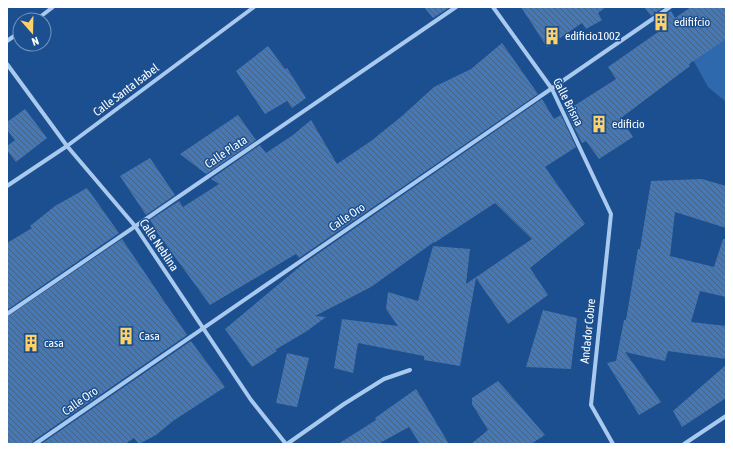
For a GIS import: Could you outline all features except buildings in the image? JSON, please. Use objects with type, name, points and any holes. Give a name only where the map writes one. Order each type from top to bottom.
[{"type":"street","name":"Calle Santa Isabel","points":[[7,186],[67,146],[254,7]]},
{"type":"street","name":"Calle Plata","points":[[7,314],[456,7]]},
{"type":"street","name":"Calle Brisna","points":[[493,7],[552,89],[611,214]]},
{"type":"street","name":"Calle Oro","points":[[35,444],[670,7]]},
{"type":"street","name":"Calle Neblina","points":[[7,64],[67,146],[135,226],[251,400],[286,444]]},
{"type":"street","name":"Andador Cobre","points":[[611,214],[590,405],[613,444]]},
{"type":"street","points":[[286,444],[344,404],[384,379],[410,370]]},
{"type":"street","points":[[684,444],[726,416]]},
{"type":"shaded area","points":[[726,18],[726,102],[708,87],[685,45]]},
{"type":"place","name":"edififcio","points":[[661,22]]},
{"type":"place","name":"edificio1002","points":[[552,36]]},
{"type":"place","name":"edificio","points":[[599,124]]},
{"type":"place","name":"Casa","points":[[126,336]]},
{"type":"place","name":"casa","points":[[31,343]]}]
